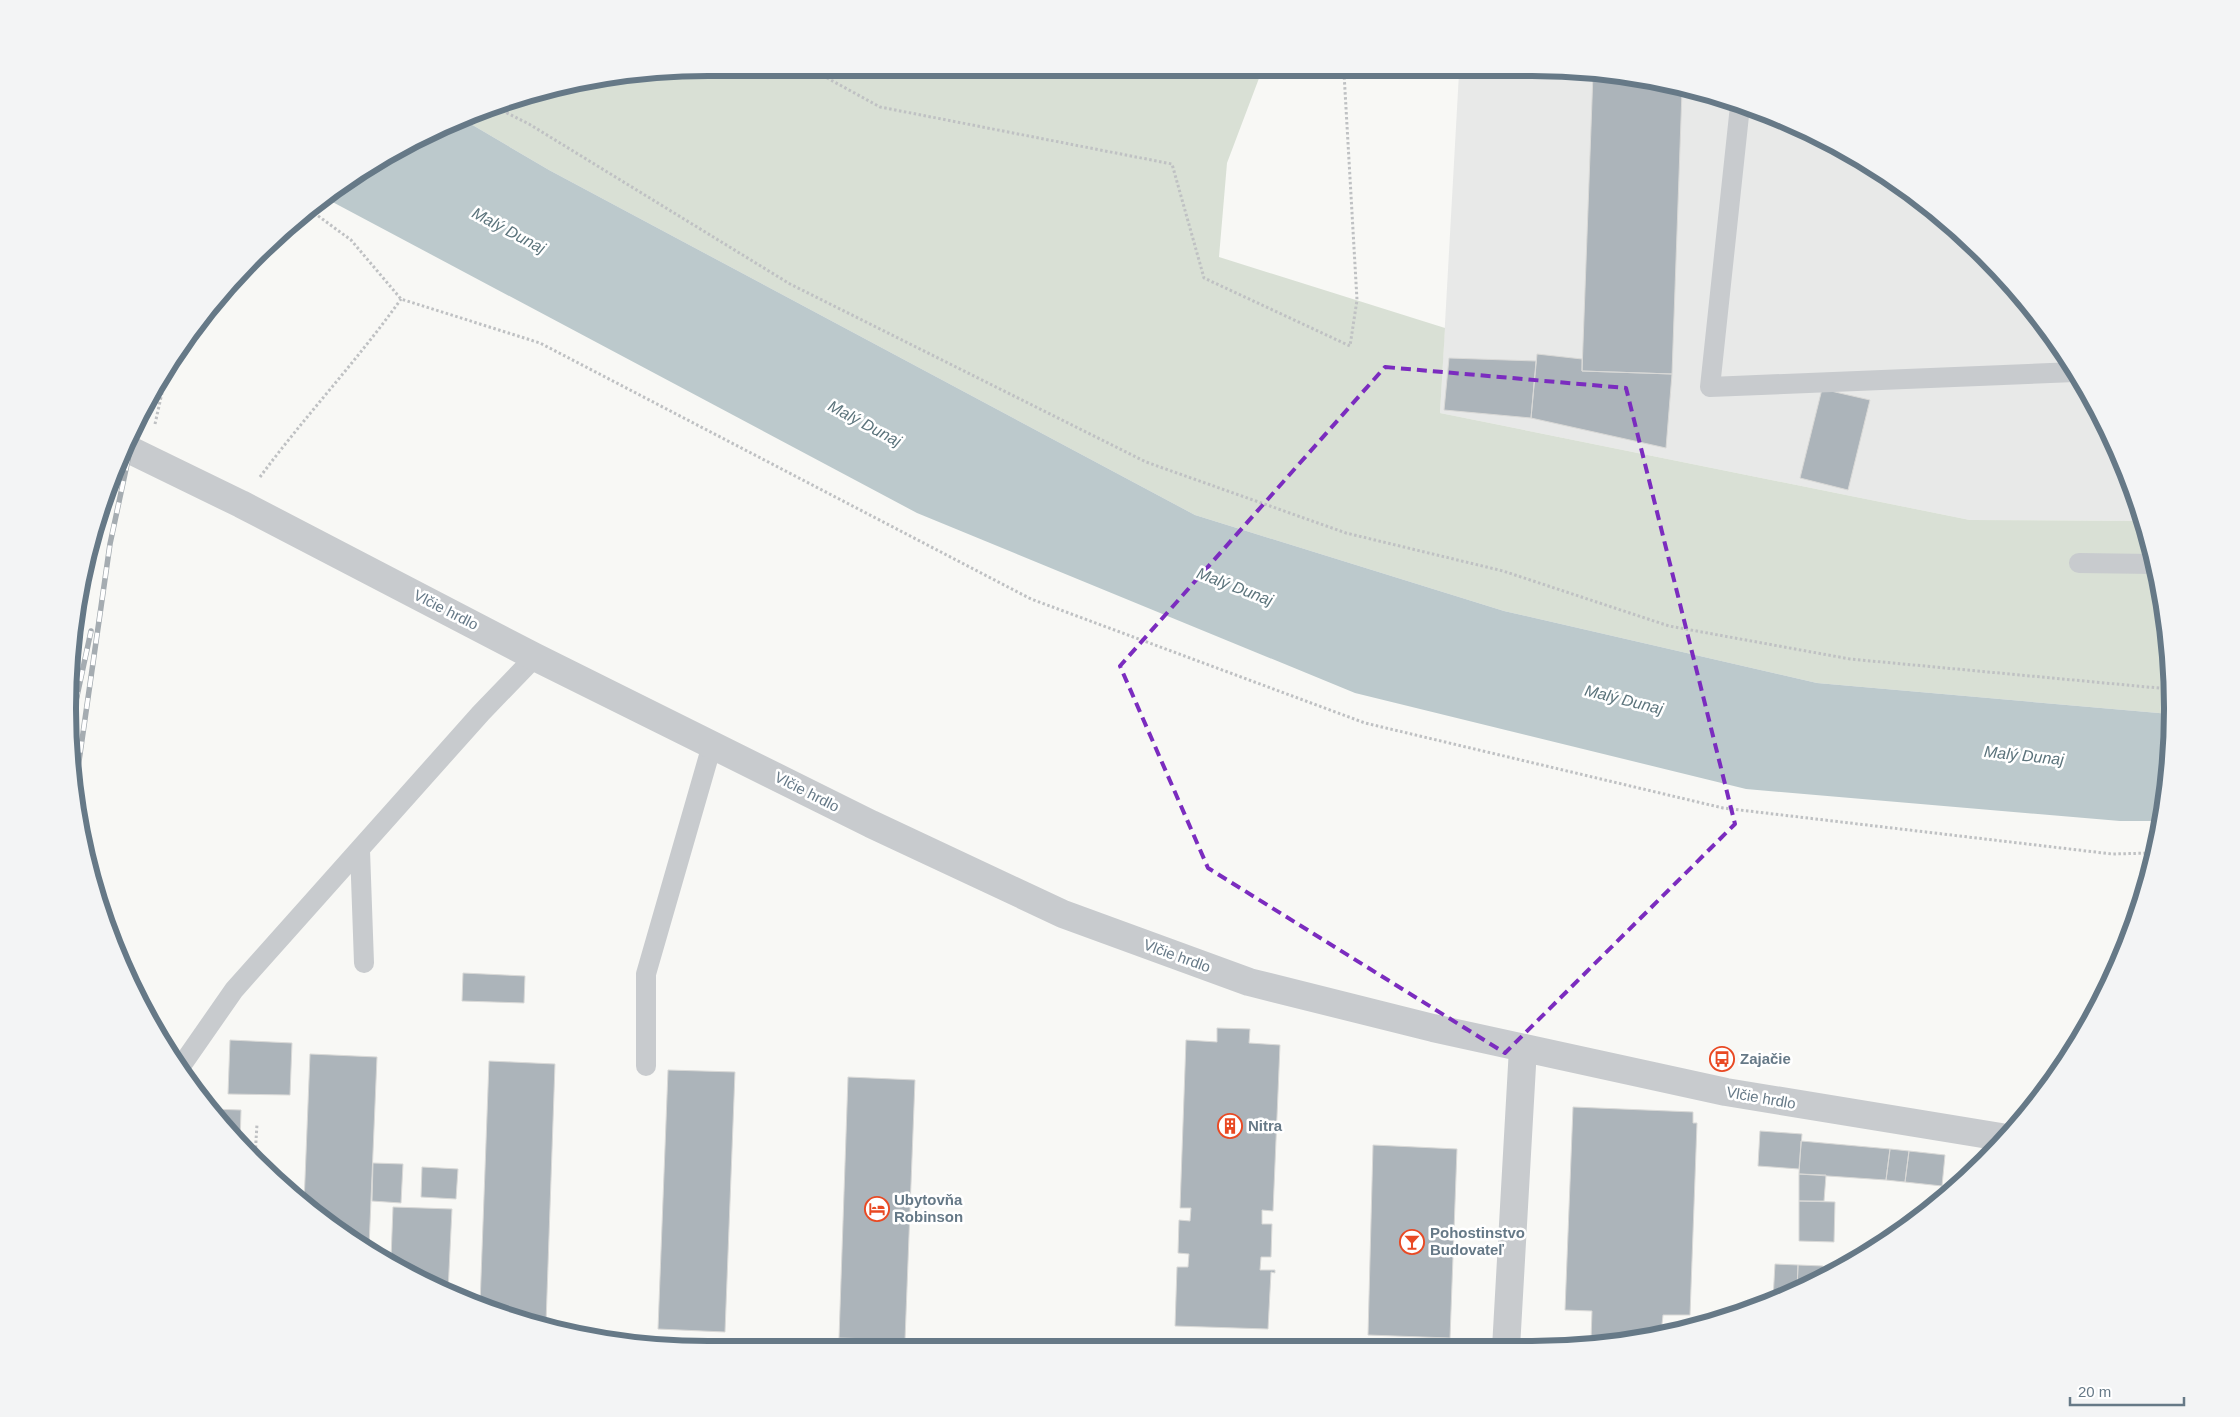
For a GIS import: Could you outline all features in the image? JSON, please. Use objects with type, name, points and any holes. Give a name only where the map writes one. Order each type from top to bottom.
[{"type":"street","name":"Vlčie hrdlo","points":[[137,453],[712,745],[871,824],[1063,914],[1249,982],[1433,1028],[1726,1092],[1996,1137]]},
{"type":"street","points":[[1506,1341],[1523,1048]]},
{"type":"lane","points":[[1739,112],[1710,387],[2067,372]]},
{"type":"lane","points":[[2079,563],[2147,564]]},
{"type":"lane","points":[[184,1062],[234,990],[481,713],[535,656]]},
{"type":"lane","points":[[646,1066],[646,974],[712,745]]},
{"type":"lane","points":[[360,850],[364,963]]},
{"type":"path","points":[[823,76],[880,107],[1172,164],[1204,278],[1350,346],[1358,300],[1344,76]]},
{"type":"path","points":[[503,111],[528,124],[790,284],[1146,462],[1346,533],[1503,571],[1669,626],[1850,659],[2163,687]]},
{"type":"path","points":[[315,214],[351,240],[400,299],[540,343],[1031,599],[1365,723],[1724,808],[2112,854],[2147,853]]},
{"type":"path","points":[[240,504],[290,437],[378,332],[400,299]]},
{"type":"path","points":[[137,453],[154,404]]},
{"type":"path","points":[[255,1150],[257,1124]]},
{"type":"highlighted area","points":[[1385,367],[1626,388],[1735,824],[1505,1053],[1208,868],[1120,666]]},
{"type":"shaded area","points":[[708,76],[1260,76],[1227,163],[1219,257],[1445,328],[1440,413],[1970,520],[2135,521],[2152,585],[2162,667],[2164,713],[1817,683],[1504,611],[1195,515],[549,170],[469,123],[505,110],[585,88],[667,78]]},
{"type":"shaded area","points":[[1459,76],[1573,78],[1655,88],[1735,110],[1811,141],[1883,183],[1948,233],[1979,261],[2007,292],[2057,357],[2099,429],[2116,467],[2135,521],[1970,520],[1440,413]]},
{"type":"water","name":"Malý Dunaj","points":[[469,123],[549,170],[1195,515],[1504,611],[1817,683],[2164,713],[2162,750],[2154,821],[2120,821],[1746,789],[1355,693],[917,513],[332,201],[392,161],[429,141]]},
{"type":"building","points":[[1593,80],[1655,88],[1682,95],[1672,374],[1582,371]]},
{"type":"building","points":[[1537,354],[1582,359],[1582,371],[1672,374],[1666,448],[1531,418]]},
{"type":"building","points":[[1449,358],[1536,361],[1531,418],[1444,410]]},
{"type":"building","points":[[1822,389],[1870,400],[1848,490],[1800,478]]},
{"type":"building","points":[[463,973],[525,976],[524,1003],[462,1001]]},
{"type":"building","name":"Nitra","points":[[1217,1028],[1250,1029],[1249,1043],[1280,1045],[1273,1211],[1262,1210],[1262,1224],[1272,1224],[1271,1257],[1261,1257],[1260,1270],[1275,1270],[1275,1273],[1271,1272],[1268,1329],[1175,1326],[1177,1267],[1188,1267],[1189,1254],[1178,1253],[1179,1220],[1190,1221],[1191,1208],[1180,1208],[1186,1040],[1217,1042]]},
{"type":"building","points":[[230,1040],[292,1043],[290,1095],[228,1094]]},
{"type":"building","points":[[310,1054],[377,1057],[369,1242],[304,1194]]},
{"type":"building","points":[[489,1061],[555,1064],[546,1319],[480,1298]]},
{"type":"building","points":[[668,1070],[735,1072],[725,1332],[658,1329]]},
{"type":"building","name":"Ubytovňa Robinson","points":[[848,1077],[915,1080],[905,1340],[839,1338]]},
{"type":"building","points":[[1573,1107],[1693,1112],[1693,1123],[1697,1123],[1690,1315],[1663,1315],[1662,1327],[1655,1329],[1591,1337],[1592,1311],[1565,1310]]},
{"type":"building","points":[[220,1109],[241,1110],[240,1133]]},
{"type":"building","points":[[1760,1131],[1802,1134],[1799,1169],[1758,1166]]},
{"type":"building","points":[[1801,1141],[1890,1149],[1886,1180],[1799,1174]]},
{"type":"building","name":"Pohostinstvo Budovateľ","points":[[1373,1145],[1457,1149],[1450,1338],[1368,1335]]},
{"type":"building","points":[[1890,1149],[1909,1151],[1905,1182],[1886,1180]]},
{"type":"building","points":[[1909,1151],[1945,1155],[1942,1186],[1905,1182]]},
{"type":"building","points":[[373,1163],[403,1164],[401,1203],[372,1201]]},
{"type":"building","points":[[422,1167],[458,1169],[456,1199],[421,1197]]},
{"type":"building","points":[[1799,1174],[1826,1175],[1824,1201],[1799,1201]]},
{"type":"building","points":[[1799,1201],[1835,1202],[1834,1242],[1799,1241]]},
{"type":"building","points":[[393,1207],[452,1209],[448,1285],[391,1255]]},
{"type":"building","points":[[1775,1264],[1798,1265],[1797,1282],[1773,1293]]},
{"type":"building","points":[[1798,1265],[1823,1266],[1823,1270],[1797,1282]]},
{"type":"railway","points":[[79,761],[110,544],[129,457]]},
{"type":"railway","points":[[76,699],[91,631]]},
{"type":"place","name":"Zajačie","points":[[1722,1059]]},
{"type":"place","name":"Nitra","points":[[1230,1126]]},
{"type":"place","name":"Ubytovňa Robinson","points":[[877,1209]]},
{"type":"place","name":"Pohostinstvo Budovateľ","points":[[1412,1242]]}]
